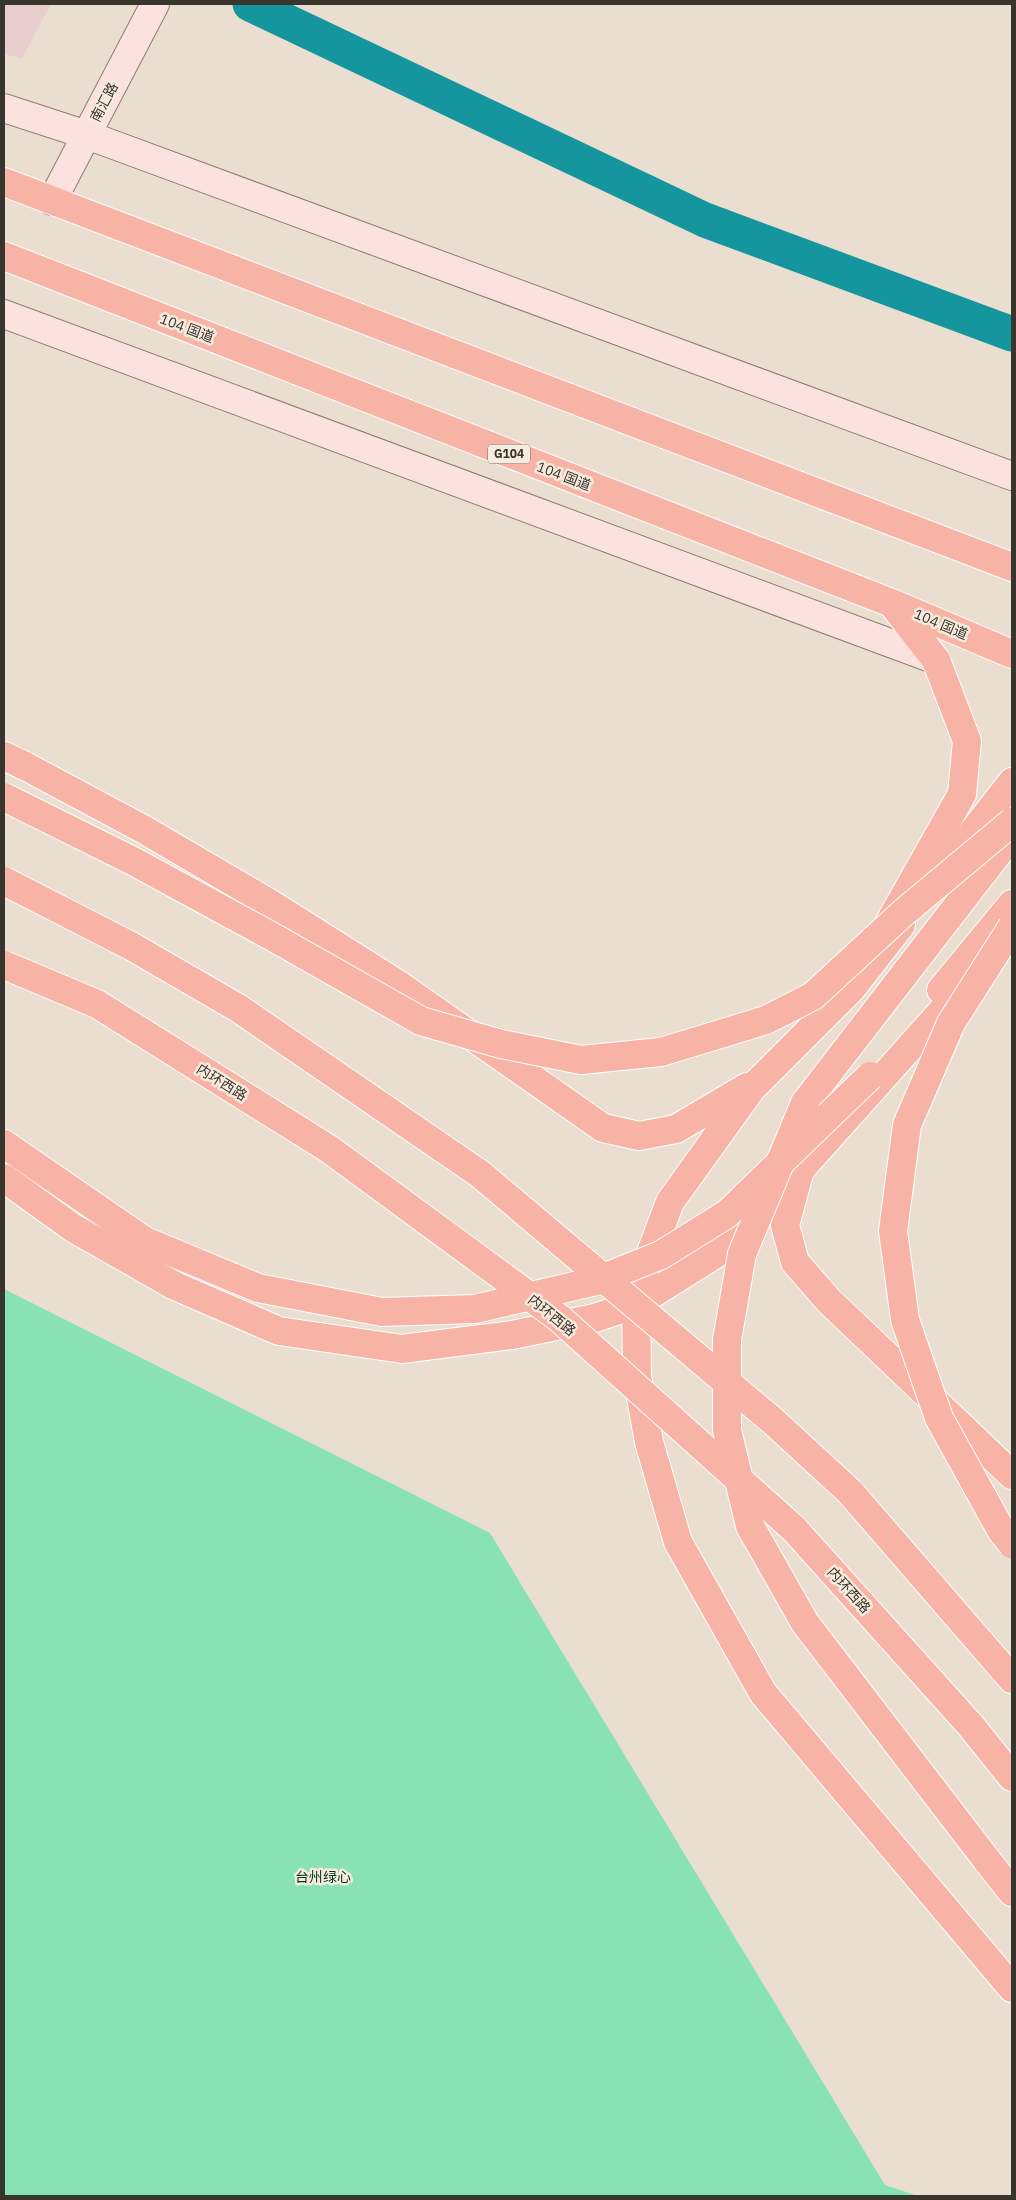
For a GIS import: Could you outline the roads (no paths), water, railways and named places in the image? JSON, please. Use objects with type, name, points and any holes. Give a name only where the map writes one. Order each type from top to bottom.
[{"type":"highway","points":[[4,182],[1012,567]]},
{"type":"highway","name":"104 国道","points":[[4,256],[894,604],[1012,654]]},
{"type":"highway","points":[[852,988],[962,794],[967,741],[936,660],[894,604]]},
{"type":"highway","points":[[4,756],[143,829],[271,904],[396,983],[603,1128],[639,1136],[676,1130],[759,1080]]},
{"type":"highway","points":[[1012,782],[852,988],[759,1080],[670,1202],[636,1292],[636,1376],[649,1442],[678,1542],[763,1693],[1012,1988]]},
{"type":"highway","points":[[4,797],[131,860],[421,1021],[501,1044],[581,1060],[661,1052],[766,1020],[813,996],[903,913],[1012,822]]},
{"type":"highway","points":[[1012,835],[805,1103],[742,1254],[727,1340],[727,1430],[750,1526],[805,1623],[1012,1892]]},
{"type":"highway","points":[[4,881],[131,946],[238,1008],[480,1174],[774,1422],[850,1492],[1012,1679]]},
{"type":"highway","points":[[4,1144],[145,1240],[258,1288],[382,1312],[475,1309],[587,1284],[661,1255],[727,1214],[870,1076],[1012,904]]},
{"type":"highway","points":[[1012,927],[951,1023],[907,1125],[893,1231],[905,1320],[938,1418],[1001,1530],[1012,1544]]},
{"type":"highway","points":[[4,1178],[73,1228],[175,1286],[279,1331],[402,1349],[512,1335],[595,1318],[636,1304],[714,1255],[800,1170],[1012,932]]},
{"type":"highway","name":"内环西路","points":[[4,965],[98,1004],[329,1149],[559,1318],[794,1529],[971,1726],[1012,1777]]},
{"type":"highway","points":[[800,1170],[785,1225],[795,1262],[829,1301],[1012,1475]]},
{"type":"main road","name":"南汇路","points":[[52,201],[156,4]]},
{"type":"main road","points":[[4,108],[87,135],[1012,476]]},
{"type":"main road","points":[[4,314],[936,660]]},
{"type":"waterway","points":[[250,4],[705,220],[1012,334]]},
{"type":"park label","name":"台州绿心","points":[[323,1877]]}]
